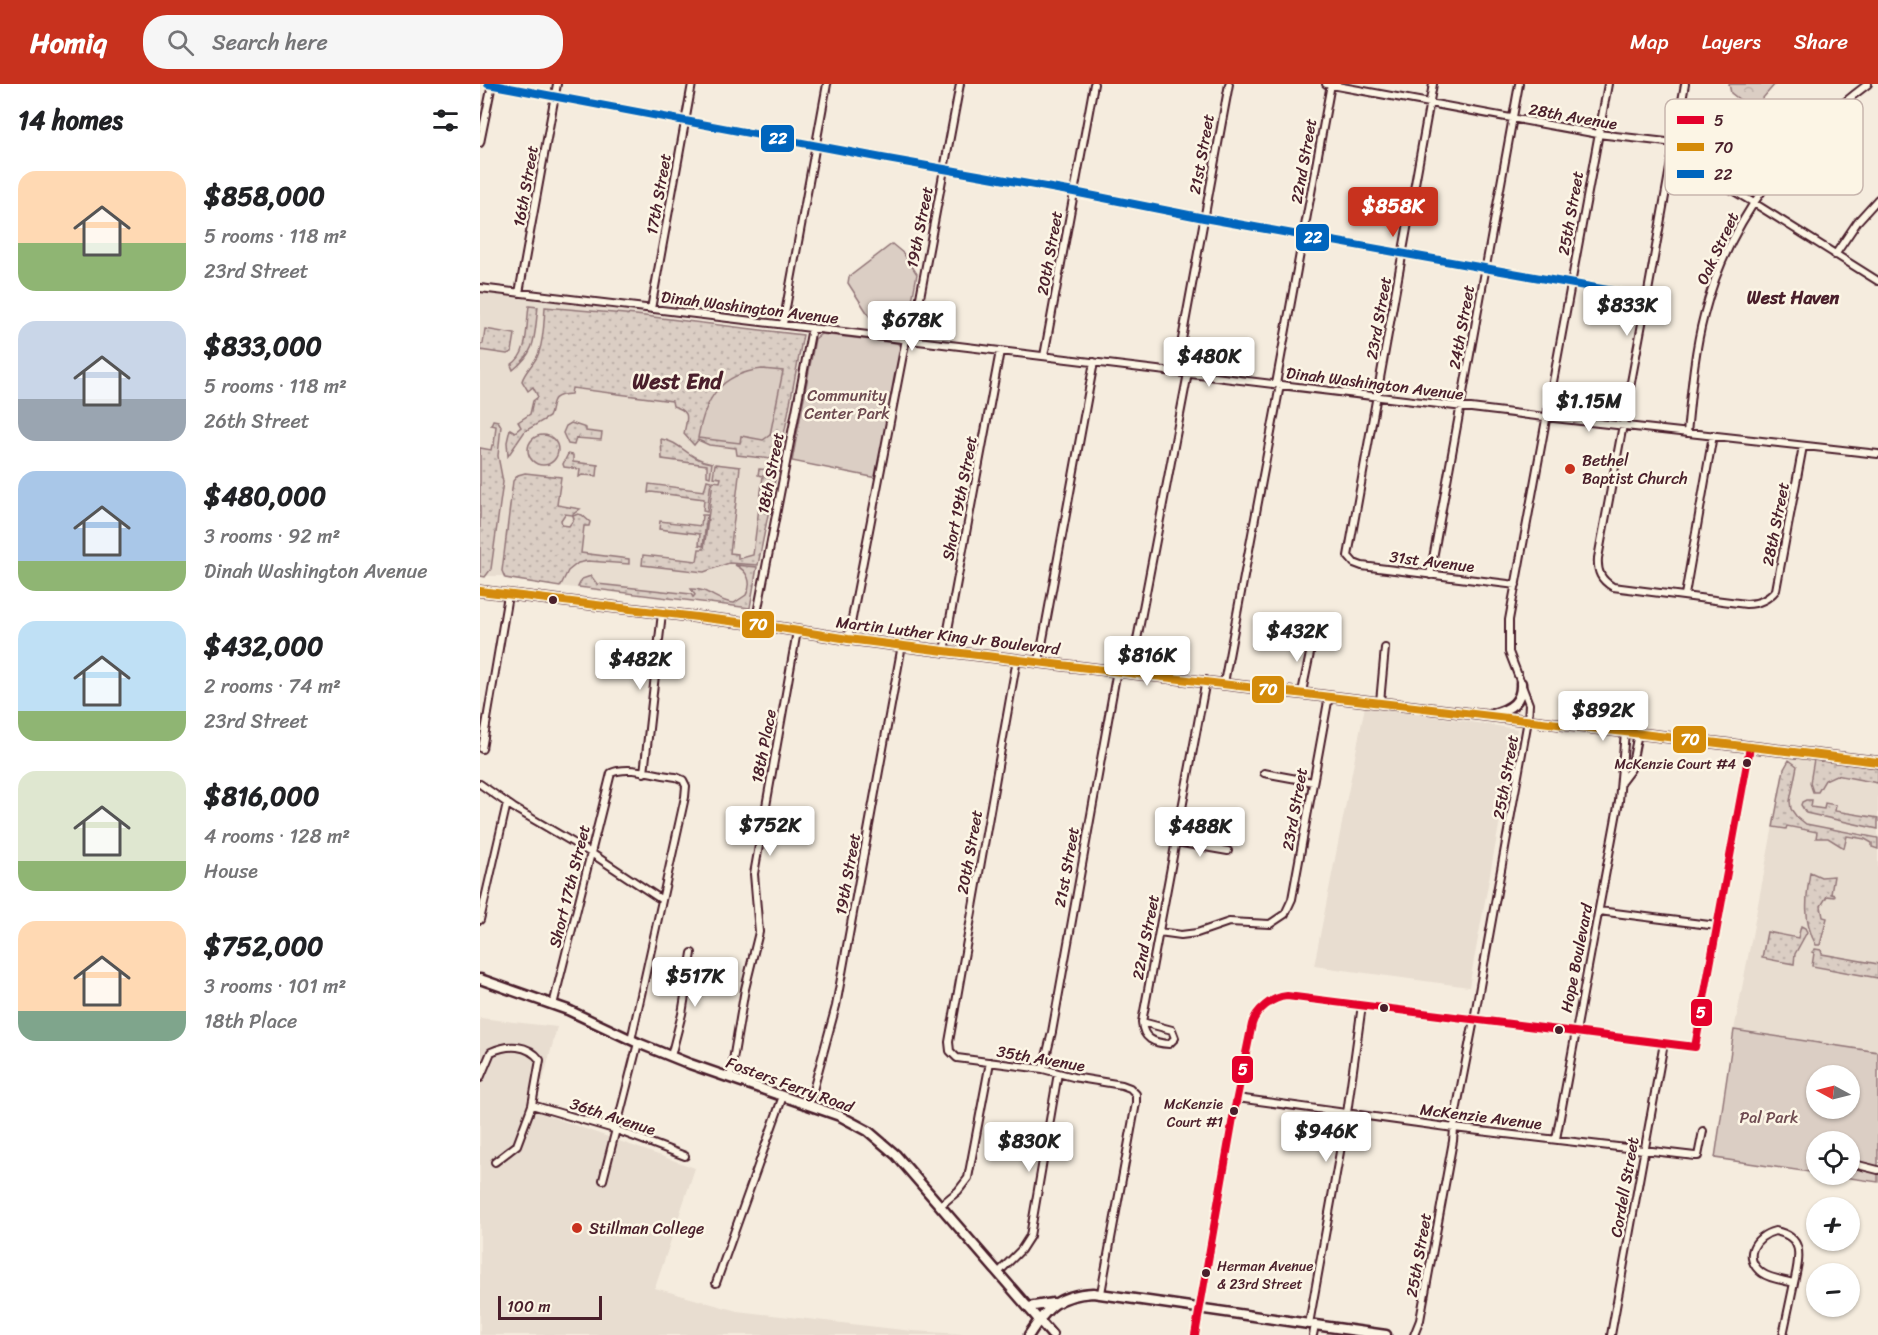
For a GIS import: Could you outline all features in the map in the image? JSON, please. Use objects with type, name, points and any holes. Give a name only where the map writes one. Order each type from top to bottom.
[{"type":"main road","name":"Martin Luther King Jr Boulevard","points":[[480,591],[755,624],[944,651],[1131,671],[1878,762]]},
{"type":"main road","points":[[1488,716],[1515,704],[1522,693],[1521,683]]},
{"type":"main road","name":"Fosters Ferry Road","points":[[480,979],[553,1005],[671,1056],[849,1120],[878,1138],[896,1155],[1052,1335]]},
{"type":"main road","points":[[1028,1307],[1053,1303],[1077,1294],[1101,1293],[1386,1335]]},
{"type":"main road","points":[[1029,1335],[1053,1303]]},
{"type":"street","points":[[480,143],[491,84],[1204,218],[1647,297]]},
{"type":"street","name":"16th Street","points":[[519,293],[557,84]]},
{"type":"street","name":"17th Street","points":[[651,309],[692,84]]},
{"type":"street","points":[[783,324],[827,84]]},
{"type":"street","name":"19th Street","points":[[849,639],[960,84]]},
{"type":"street","name":"20th Street","points":[[1044,356],[1094,84]]},
{"type":"street","name":"21st Street","points":[[1176,372],[1229,84]]},
{"type":"street","name":"28th Avenue","points":[[1329,84],[1598,134],[1665,142]]},
{"type":"street","name":"22nd Street","points":[[1224,683],[1329,84]]},
{"type":"street","name":"23rd Street","points":[[1348,556],[1433,84]]},
{"type":"street","name":"24th Street","points":[[1430,575],[1519,84]]},
{"type":"street","name":"25th Street","points":[[1414,1335],[1420,1320],[1528,720],[1529,704],[1511,660],[1508,627],[1608,84]]},
{"type":"street","points":[[1682,99],[1685,84]]},
{"type":"street","name":"Oak Street","points":[[1851,99],[1869,84]]},
{"type":"street","points":[[1666,195],[1598,558],[1599,575],[1605,582],[1613,587],[1685,595],[1713,435]]},
{"type":"street","points":[[1740,195],[1878,281]]},
{"type":"street","name":"Oak Street","points":[[1687,433],[1704,314],[1720,267],[1759,195]]},
{"type":"street","points":[[1835,255],[1858,221],[1878,199]]},
{"type":"street","name":"Dinah Washington Avenue","points":[[480,288],[1545,417],[1878,454]]},
{"type":"street","name":"18th Street","points":[[755,624],[812,328]]},
{"type":"street","name":"Short 19th Street","points":[[944,651],[1000,351]]},
{"type":"street","points":[[1039,661],[1094,362]]},
{"type":"street","points":[[1131,671],[1188,373]]},
{"type":"street","name":"28th Street","points":[[1685,595],[1746,604],[1763,601],[1776,590],[1803,446]]},
{"type":"street","name":"31st Avenue","points":[[1348,556],[1354,563],[1362,566],[1516,585]]},
{"type":"street","points":[[482,749],[508,595]]},
{"type":"street","points":[[603,1180],[686,786],[676,777],[644,773],[662,613]]},
{"type":"street","name":"18th Place","points":[[730,1078],[743,996],[759,932],[754,874],[797,631]]},
{"type":"street","points":[[1302,692],[1313,639]]},
{"type":"street","name":"19th Street","points":[[809,1105],[836,1006],[902,645]]},
{"type":"street","points":[[1380,702],[1385,648]]},
{"type":"street","name":"20th Street","points":[[950,1051],[950,1034],[1017,659]]},
{"type":"street","name":"21st Street","points":[[1043,1070],[1117,670]]},
{"type":"street","name":"22nd Street","points":[[1142,1022],[1206,680]]},
{"type":"street","name":"23rd Street","points":[[1159,932],[1181,935],[1197,933],[1229,922],[1262,925],[1275,921],[1285,914],[1292,899],[1329,696]]},
{"type":"street","name":"Hope Boulevard","points":[[1556,1139],[1622,782],[1621,767],[1625,732]]},
{"type":"street","name":"Hope Boulevard","points":[[1622,782],[1631,769],[1638,734]]},
{"type":"street","points":[[1195,1335],[1237,1098],[1252,1024],[1258,1011],[1274,1000],[1287,996],[1695,1047],[1750,747]]},
{"type":"street","name":"Short 17th Street","points":[[553,1005],[611,773],[619,769],[644,773]]},
{"type":"street","points":[[1264,773],[1313,782]]},
{"type":"street","points":[[480,784],[662,900]]},
{"type":"street","points":[[480,920],[507,803]]},
{"type":"street","points":[[1176,842],[1228,850]]},
{"type":"street","points":[[1599,911],[1718,926]]},
{"type":"street","points":[[671,1056],[682,1014],[692,953]]},
{"type":"street","points":[[1313,1335],[1312,1325],[1347,1113],[1362,1005]]},
{"type":"street","points":[[1142,1022],[1172,1030],[1175,1038],[1169,1044],[1154,1042],[1147,1038],[1142,1022]]},
{"type":"street","name":"Cordell Street","points":[[1611,1335],[1664,1043]]},
{"type":"street","points":[[480,1078],[491,1052],[498,1048],[513,1046],[535,1053],[540,1060],[532,1105],[517,1145],[495,1162]]},
{"type":"street","name":"35th Avenue","points":[[950,1051],[957,1058],[1043,1070],[1130,1088],[1136,1095],[1101,1293]]},
{"type":"street","points":[[940,1206],[958,1191],[968,1178],[990,1062]]},
{"type":"street","points":[[999,1272],[1021,1250],[1030,1236],[1058,1073]]},
{"type":"street","points":[[716,1283],[783,1096]]},
{"type":"street","name":"McKenzie Avenue","points":[[1237,1098],[1454,1128],[1698,1156],[1703,1131]]},
{"type":"street","name":"36th Avenue","points":[[532,1105],[615,1129],[685,1156]]},
{"type":"street","points":[[1860,1166],[1878,1170]]},
{"type":"street","points":[[1783,1335],[1794,1283],[1799,1258],[1798,1250],[1790,1236],[1775,1231],[1759,1238],[1752,1253],[1753,1261],[1762,1274],[1794,1283]]},
{"type":"shaded area","points":[[480,293],[626,310],[798,339],[773,471],[776,475],[750,609],[509,580],[504,576],[480,576]]},
{"type":"shaded area","points":[[1365,706],[1517,729],[1469,987],[1314,966]]},
{"type":"shaded area","points":[[1794,757],[1878,768],[1878,1052],[1734,1030],[1784,768]]},
{"type":"shaded area","name":"Stillman College","points":[[480,1018],[557,1027],[535,1111],[695,1168],[655,1288],[737,1311],[912,1331],[979,1335],[480,1335]]},
{"type":"green space","points":[[1729,84],[1775,84],[1762,99],[1739,99],[1731,93]]},
{"type":"green space","points":[[892,244],[904,254],[917,274],[910,312],[896,322],[877,328],[848,283],[849,277]]},
{"type":"green space","points":[[529,306],[538,307],[533,343],[521,363],[513,370],[511,365],[517,360],[524,347]]},
{"type":"green space","points":[[545,307],[636,315],[803,335],[780,456],[772,459],[737,455],[736,448],[709,445],[698,440],[694,445],[684,434],[686,414],[673,406],[672,401],[572,388],[571,394],[558,396],[553,401],[549,417],[525,431],[508,456],[507,442],[510,429],[515,432],[521,427],[518,422],[530,414],[533,401],[538,397],[533,387],[528,391],[522,381],[539,352]]},
{"type":"green space","points":[[485,329],[515,334],[512,352],[507,354],[480,350]]},
{"type":"green space","name":"Community Center Park","points":[[821,334],[897,343],[901,347],[877,478],[792,461],[815,339]]},
{"type":"green space","points":[[762,369],[783,371],[770,435],[763,440],[741,436],[740,443],[698,438],[705,411],[717,390],[735,376]]},
{"type":"green space","points":[[493,420],[498,421],[501,426],[498,456],[503,482],[491,569],[485,577],[480,576],[480,448],[491,450],[494,445],[496,426],[491,425]]},
{"type":"green space","points":[[571,423],[586,428],[586,431],[602,433],[601,440],[576,438],[574,445],[568,444],[563,433],[566,426]]},
{"type":"green space","points":[[543,435],[554,439],[558,450],[554,461],[543,465],[532,461],[528,450],[532,439]]},
{"type":"green space","points":[[661,439],[674,443],[696,458],[712,463],[710,477],[707,476],[707,465],[662,459]]},
{"type":"green space","points":[[568,454],[573,455],[573,462],[598,465],[597,476],[582,475],[579,477],[580,469],[564,467],[563,464]]},
{"type":"green space","points":[[715,464],[740,467],[730,553],[738,554],[738,559],[753,555],[763,476],[758,475],[759,469],[771,470],[776,475],[758,565],[729,563],[704,572],[642,565],[643,555],[697,561],[699,549],[704,549],[713,481],[720,482],[721,478],[713,477]]},
{"type":"green space","points":[[525,473],[561,477],[557,505],[580,509],[572,515],[565,514],[561,520],[562,525],[569,526],[574,519],[573,516],[578,514],[590,522],[589,526],[584,526],[581,553],[629,559],[629,564],[588,561],[578,563],[568,571],[560,587],[505,578],[502,571],[513,481],[518,475]]},
{"type":"green space","points":[[707,480],[711,481],[707,512],[703,511],[704,499],[648,493],[649,484],[704,491]]},
{"type":"green space","points":[[702,515],[707,515],[703,546],[699,545],[700,534],[659,529],[660,521],[701,526]]},
{"type":"green space","points":[[735,565],[757,567],[750,608],[578,587],[582,579],[591,576],[597,584],[691,594],[693,597],[695,595],[691,589],[697,589],[734,603],[746,595],[749,586],[746,574]]},
{"type":"green space","points":[[1814,759],[1878,768],[1878,783],[1836,775],[1825,780],[1818,792],[1813,792],[1810,783]]},
{"type":"green space","points":[[1789,760],[1797,766],[1790,801],[1791,809],[1796,816],[1806,824],[1878,838],[1878,849],[1872,847],[1872,843],[1865,839],[1847,836],[1844,848],[1828,838],[1816,838],[1817,832],[1787,826],[1786,829],[1773,827],[1784,769]]},
{"type":"green space","points":[[1806,800],[1812,800],[1811,807],[1824,809],[1825,803],[1836,805],[1835,811],[1878,818],[1878,829],[1806,813],[1801,805]]},
{"type":"green space","points":[[1810,872],[1821,877],[1834,876],[1831,894],[1835,895],[1834,897],[1827,896],[1821,906],[1823,917],[1827,918],[1820,945],[1816,945],[1807,918]]},
{"type":"green space","points":[[1801,926],[1807,932],[1795,954],[1794,964],[1762,958],[1767,932],[1798,938]]},
{"type":"green space","points":[[1815,949],[1821,950],[1822,954],[1878,964],[1878,978],[1812,966],[1814,953],[1812,952]]},
{"type":"green space","name":"Pal Park","points":[[1734,1030],[1878,1052],[1878,1182],[1860,1179],[1860,1131],[1806,1131],[1806,1172],[1715,1158]]},
{"type":"transit line","name":"22","points":[[488,84],[1204,218],[1647,297]]},
{"type":"transit line","name":"70","points":[[480,591],[755,624],[944,651],[1878,762]]},
{"type":"transit line","name":"5","points":[[1195,1335],[1234,1112],[1252,1024],[1261,1009],[1270,1002],[1287,996],[1695,1047],[1750,747]]},
{"type":"place","name":"Bethel Baptist Church","points":[[1570,469]]},
{"type":"place","name":"McKenzie Court #4","points":[[1747,763]]},
{"type":"place","name":"McKenzie Court #1","points":[[1234,1111]]},
{"type":"place","name":"Stillman College","points":[[577,1228]]},
{"type":"place","name":"Herman Avenue & 23rd Street","points":[[1206,1273]]},
{"type":"district","name":"West Haven","points":[[1793,298]]},
{"type":"district","name":"West End","points":[[677,381]]}]
